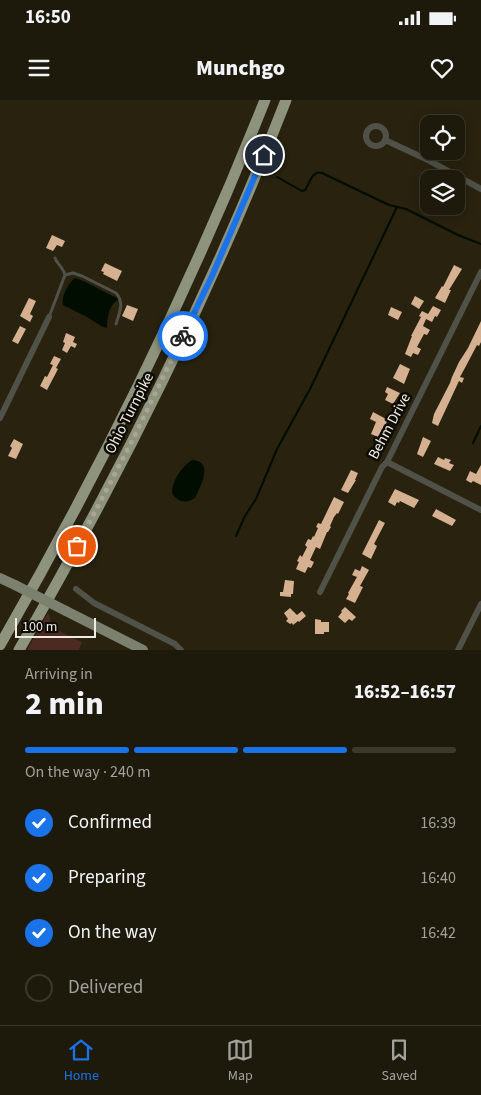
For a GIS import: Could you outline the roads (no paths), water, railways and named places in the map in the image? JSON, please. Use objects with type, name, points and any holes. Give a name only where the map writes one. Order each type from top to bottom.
[{"type":"highway","name":"Ohio Turnpike","points":[[0,645],[102,457],[156,349],[224,200],[265,100]]},
{"type":"highway","name":"Ohio Turnpike","points":[[19,650],[95,513],[170,365],[216,267],[286,100]]},
{"type":"main road","points":[[0,578],[143,650]]},
{"type":"street","points":[[384,140],[428,160],[481,189]]},
{"type":"street","name":"Behm Drive","points":[[320,592],[481,272]]},
{"type":"street","points":[[0,418],[49,317]]},
{"type":"street","points":[[387,462],[481,510]]},
{"type":"street","points":[[76,589],[94,603],[175,644],[181,650]]},
{"type":"street","points":[[458,650],[481,604]]},
{"type":"lane","points":[[49,317],[65,275],[55,258]]},
{"type":"lane","points":[[65,275],[73,273],[82,276],[116,293],[121,298],[122,304],[116,324]]},
{"type":"waterway","points":[[277,177],[302,191],[305,190],[316,173],[322,173],[389,205],[406,209],[458,235],[481,244]]},
{"type":"waterway","points":[[236,536],[245,516],[256,499],[277,449],[310,389],[397,207]]},
{"type":"waterway","points":[[473,443],[481,426]]}]
